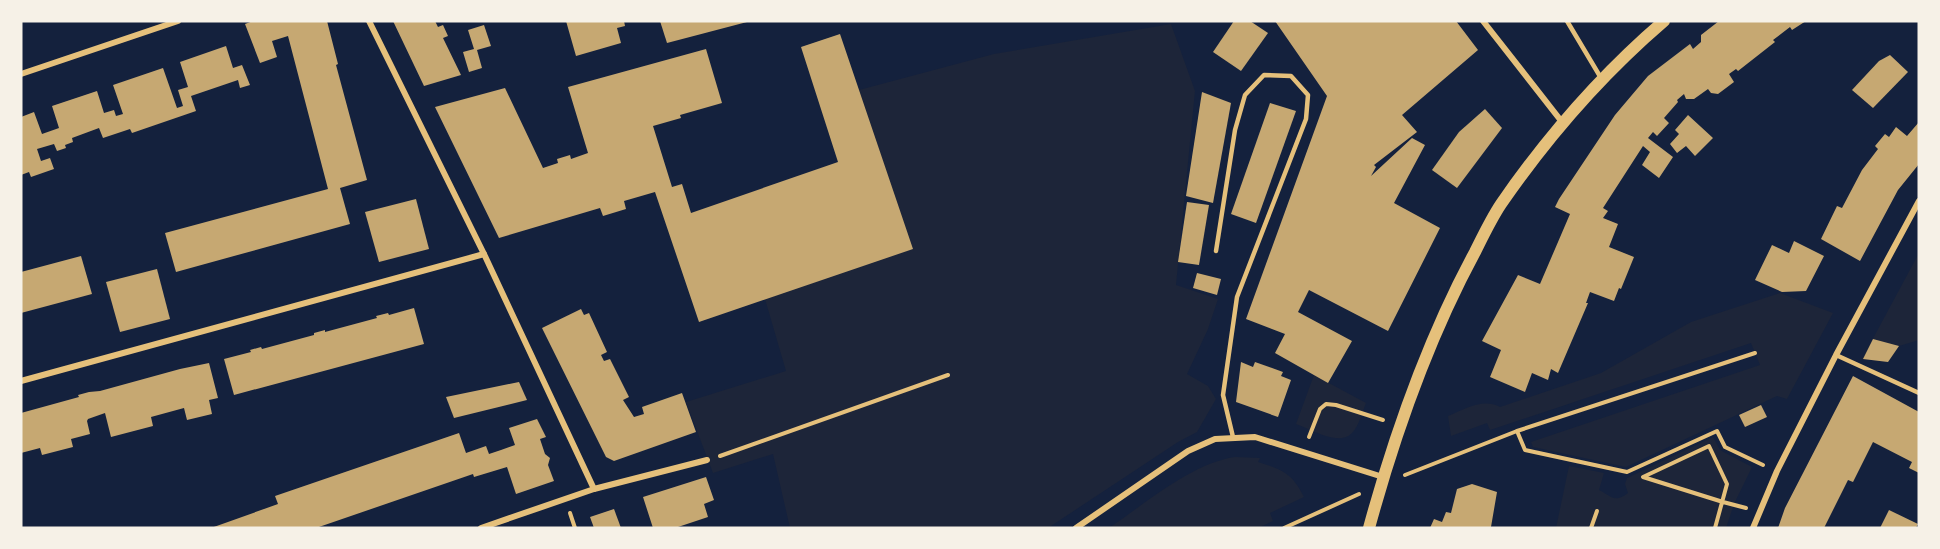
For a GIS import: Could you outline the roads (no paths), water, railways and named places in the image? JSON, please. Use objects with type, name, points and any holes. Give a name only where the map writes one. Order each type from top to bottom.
[{"type":"main road","points":[[1369,528],[1383,477],[1432,341],[1468,264],[1500,206],[1562,122],[1601,79],[1664,21]]},
{"type":"street","points":[[21,74],[178,21]]},
{"type":"street","points":[[369,21],[484,254],[594,489]]},
{"type":"street","points":[[1483,21],[1562,122]]},
{"type":"street","points":[[1753,528],[1777,471],[1919,201]]},
{"type":"street","points":[[21,381],[484,254]]},
{"type":"street","points":[[1076,528],[1188,451],[1215,439],[1255,437],[1383,477]]},
{"type":"street","points":[[481,528],[594,489],[707,460]]},
{"type":"lane","points":[[1567,21],[1601,79]]},
{"type":"lane","points":[[1216,251],[1235,130],[1245,95],[1264,75],[1291,76],[1308,96],[1306,119],[1237,297],[1223,395],[1233,437]]},
{"type":"lane","points":[[1836,355],[1919,393]]}]
